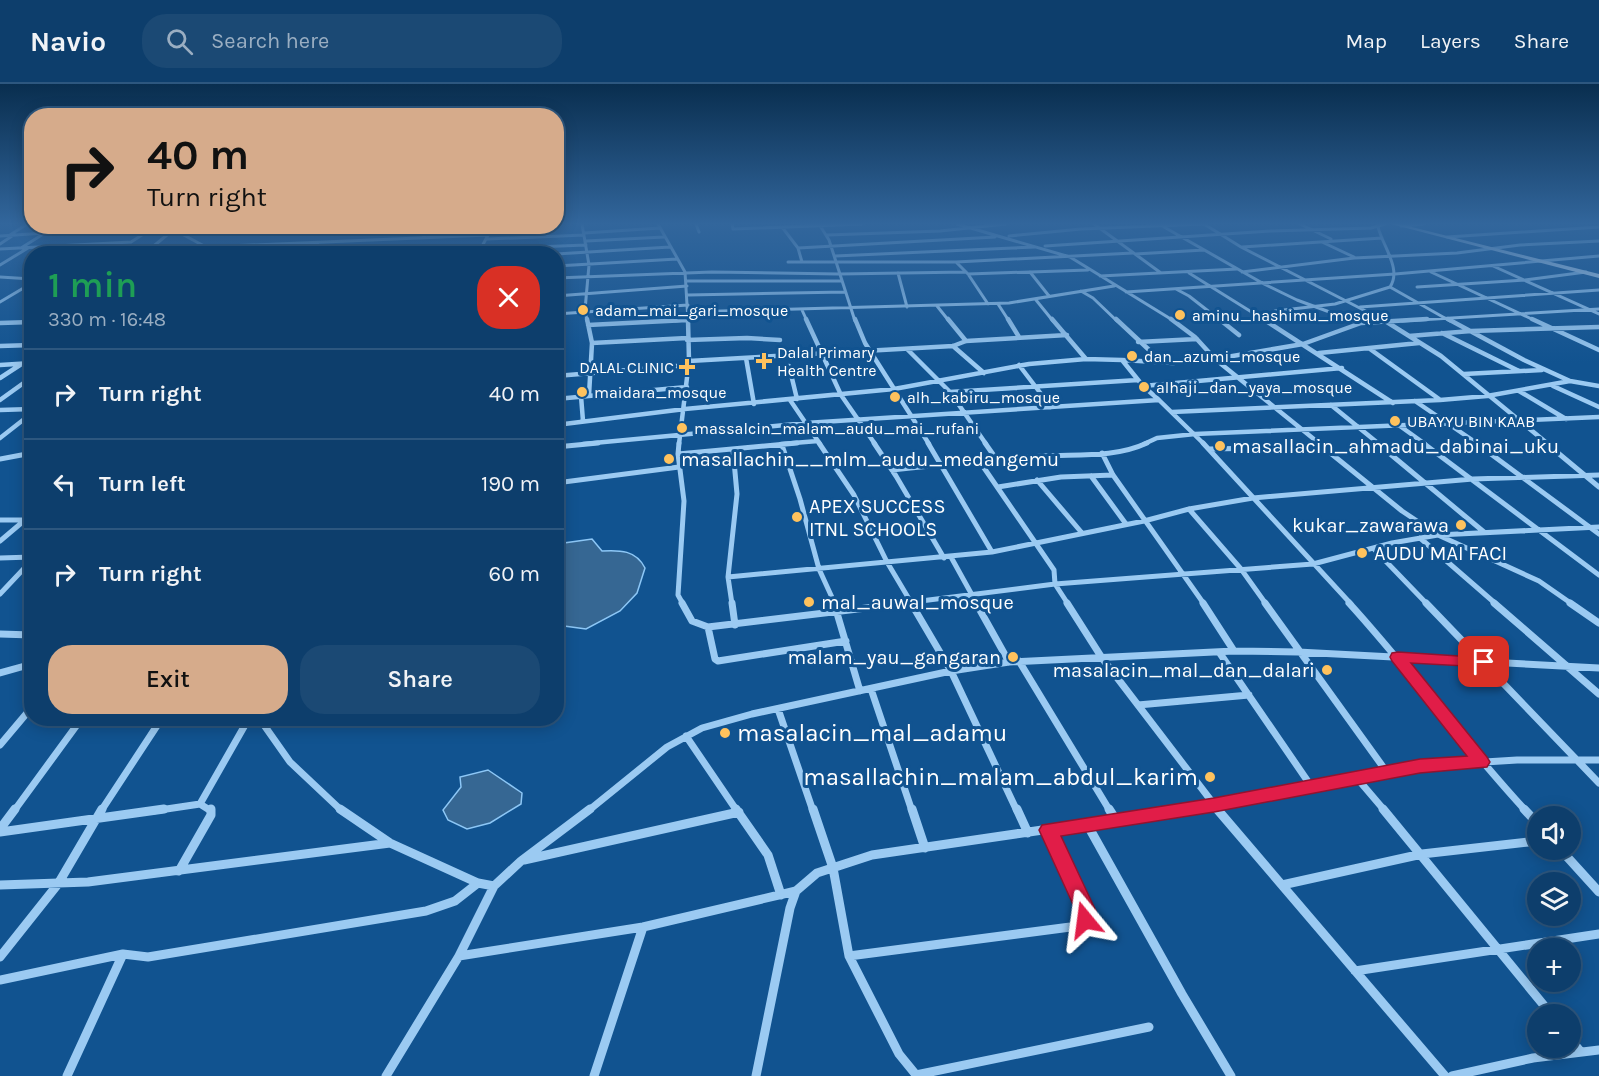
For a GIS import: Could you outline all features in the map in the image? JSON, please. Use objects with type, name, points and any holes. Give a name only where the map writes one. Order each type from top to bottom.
[{"type":"street","points":[[589,270],[585,312],[592,343],[589,395]]},
{"type":"street","points":[[838,270],[850,309],[870,350],[912,416],[992,552]]},
{"type":"street","points":[[964,270],[988,304]]},
{"type":"street","points":[[564,278],[685,272],[839,274],[1079,270]]},
{"type":"street","points":[[1088,270],[1176,322],[1215,358],[1321,447],[1438,535],[1539,581],[1599,623]]},
{"type":"street","points":[[1156,270],[1161,274]]},
{"type":"street","points":[[1098,276],[1222,270]]},
{"type":"street","points":[[1242,272],[1258,270]]},
{"type":"street","points":[[1285,270],[1386,321],[1420,343],[1464,374],[1487,396],[1599,487]]},
{"type":"street","points":[[1390,287],[1395,274],[1394,270]]},
{"type":"street","points":[[1126,292],[1437,270]]},
{"type":"street","points":[[1504,270],[1599,312]]},
{"type":"street","points":[[1576,270],[1597,275]]},
{"type":"street","points":[[1430,271],[1599,350]]},
{"type":"street","points":[[685,272],[688,295],[689,363],[678,454],[684,501],[678,595],[692,621],[708,627],[973,596],[1055,584],[1313,564],[1438,535],[1599,527]]},
{"type":"street","points":[[1030,272],[1049,296]]},
{"type":"street","points":[[1242,272],[1264,284],[1361,324]]},
{"type":"street","points":[[790,273],[797,293]]},
{"type":"street","points":[[898,273],[907,307]]},
{"type":"street","points":[[1189,273],[1343,368],[1393,403]]},
{"type":"street","points":[[1418,287],[1525,280],[1586,273]]},
{"type":"street","points":[[0,277],[24,278]]},
{"type":"street","points":[[0,284],[11,277]]},
{"type":"street","points":[[564,295],[687,283],[841,281]]},
{"type":"street","points":[[688,312],[998,304],[1036,300],[1114,286]]},
{"type":"street","points":[[1275,311],[1348,301],[1390,287],[1471,331],[1495,347],[1543,370],[1570,381],[1599,386]]},
{"type":"street","points":[[2,300],[24,288]]},
{"type":"street","points":[[1175,289],[1189,296],[1239,335]]},
{"type":"street","points":[[1359,307],[1599,290]]},
{"type":"street","points":[[1081,291],[1098,303],[1162,363]]},
{"type":"street","points":[[688,295],[844,292]]},
{"type":"street","points":[[1036,300],[1086,359]]},
{"type":"street","points":[[998,304],[1019,337]]},
{"type":"street","points":[[564,313],[688,305]]},
{"type":"street","points":[[937,306],[966,341]]},
{"type":"street","points":[[802,310],[841,395],[973,596],[1010,662]]},
{"type":"street","points":[[564,424],[684,409],[894,389],[1019,365],[1086,359],[1162,363],[1215,358],[1303,344],[1345,327],[1386,321],[1591,310]]},
{"type":"street","points":[[588,325],[687,320]]},
{"type":"street","points":[[0,323],[24,322]]},
{"type":"street","points":[[1409,336],[1471,331],[1599,327]]},
{"type":"street","points":[[1442,333],[1519,371]]},
{"type":"street","points":[[564,375],[746,358],[953,346],[966,341],[1067,335]]},
{"type":"street","points":[[592,343],[747,338],[780,340]]},
{"type":"street","points":[[1137,342],[1197,339]]},
{"type":"street","points":[[1317,353],[1420,343]]},
{"type":"street","points":[[0,346],[24,345]]},
{"type":"street","points":[[953,346],[984,373]]},
{"type":"street","points":[[907,349],[950,392],[997,460]]},
{"type":"street","points":[[1369,349],[1440,400]]},
{"type":"street","points":[[746,358],[754,404]]},
{"type":"street","points":[[1122,360],[1143,386],[1209,448],[1398,657],[1481,762],[1527,812]]},
{"type":"street","points":[[0,378],[21,364]]},
{"type":"street","points":[[0,365],[24,364]]},
{"type":"street","points":[[1019,365],[1051,407]]},
{"type":"street","points":[[789,366],[797,399]]},
{"type":"street","points":[[1143,386],[1343,368]]},
{"type":"street","points":[[1464,374],[1543,370]]},
{"type":"street","points":[[950,392],[1138,380]]},
{"type":"street","points":[[1172,412],[1440,400],[1487,396],[1570,381]]},
{"type":"street","points":[[0,400],[24,383]]},
{"type":"street","points":[[1552,386],[1599,407]]},
{"type":"street","points":[[564,398],[687,387]]},
{"type":"street","points":[[1519,391],[1567,420]]},
{"type":"street","points":[[581,396],[583,421]]},
{"type":"street","points":[[790,400],[854,495],[887,562],[951,671],[1028,833]]},
{"type":"street","points":[[564,446],[806,423],[1160,400]]},
{"type":"street","points":[[1415,401],[1449,423],[1599,534]]},
{"type":"street","points":[[1331,405],[1484,532]]},
{"type":"street","points":[[0,410],[24,411]]},
{"type":"street","points":[[892,470],[1102,453],[1134,449],[1165,436],[1599,417]]},
{"type":"street","points":[[0,438],[24,418]]},
{"type":"street","points":[[1400,426],[1599,575]]},
{"type":"street","points":[[678,454],[818,441]]},
{"type":"street","points":[[782,445],[800,499],[819,569],[830,590],[860,691]]},
{"type":"street","points":[[1209,448],[1321,447]]},
{"type":"street","points":[[733,450],[737,494],[728,577],[735,625]]},
{"type":"street","points":[[1102,453],[1113,475],[1184,574],[1234,651]]},
{"type":"street","points":[[0,459],[24,454]]},
{"type":"street","points":[[980,462],[1054,570],[1055,584],[1102,658],[1214,805],[1445,1076]]},
{"type":"street","points":[[564,482],[679,467]]},
{"type":"street","points":[[998,487],[1037,480],[1113,475]]},
{"type":"street","points":[[728,577],[992,552],[1126,525],[1190,509],[1253,498],[1370,486],[1428,484],[1473,479],[1599,475]]},
{"type":"street","points":[[1091,476],[1126,525]]},
{"type":"street","points":[[1037,480],[1082,533]]},
{"type":"street","points":[[1190,509],[1240,569],[1386,771]]},
{"type":"street","points":[[0,520],[24,520]]},
{"type":"street","points":[[0,541],[24,520]]},
{"type":"street","points":[[1420,538],[1599,694]]},
{"type":"street","points":[[1374,549],[1599,783]]},
{"type":"street","points":[[0,558],[24,559]]},
{"type":"street","points":[[0,594],[24,568]]},
{"type":"street","points":[[708,627],[715,659],[718,661],[846,641]]},
{"type":"street","points":[[0,634],[24,635]]},
{"type":"street","points":[[386,1076],[459,956],[494,886],[521,861],[631,774],[667,747],[702,728],[951,671],[1019,661],[1234,651],[1299,652],[1599,668]]},
{"type":"street","points":[[1219,652],[1311,786]]},
{"type":"street","points":[[1019,661],[1116,820]]},
{"type":"street","points":[[0,673],[24,666]]},
{"type":"street","points":[[871,688],[925,848]]},
{"type":"street","points":[[1138,705],[1249,695]]},
{"type":"street","points":[[778,709],[832,868],[849,956],[899,1054],[917,1075],[1149,1027]]},
{"type":"street","points":[[0,745],[24,717]]},
{"type":"street","points":[[0,831],[76,726]]},
{"type":"street","points":[[0,957],[58,884],[95,820],[157,726]]},
{"type":"street","points":[[200,804],[244,726]]},
{"type":"street","points":[[265,726],[290,762],[338,808],[390,843],[478,883],[494,886]]},
{"type":"street","points":[[686,736],[768,855],[781,895]]},
{"type":"street","points":[[459,956],[643,927],[781,895],[796,891],[817,873],[872,855],[1214,805],[1420,766],[1481,762],[1599,760]]},
{"type":"street","points":[[1356,777],[1422,854],[1543,1004]]},
{"type":"street","points":[[0,831],[95,820],[200,804],[211,809],[211,815],[179,871]]},
{"type":"street","points":[[521,861],[739,812]]},
{"type":"street","points":[[1087,825],[1231,1076]]},
{"type":"street","points":[[849,956],[1078,926],[1085,920],[1086,911],[1048,830]]},
{"type":"street","points":[[1282,885],[1422,854],[1527,842]]},
{"type":"street","points":[[0,885],[58,884],[179,871],[390,843]]},
{"type":"street","points":[[1570,860],[1599,892]]},
{"type":"street","points":[[0,980],[123,954],[148,957],[426,911],[445,906],[468,894],[478,883]]},
{"type":"street","points":[[756,1076],[790,908],[796,891]]},
{"type":"street","points":[[594,1076],[643,927]]},
{"type":"street","points":[[1355,970],[1599,934]]},
{"type":"street","points":[[67,1076],[123,954]]},
{"type":"street","points":[[1581,1051],[1599,1050]]},
{"type":"street","points":[[1452,1076],[1544,1058]]},
{"type":"water","points":[[592,539],[602,551],[632,554],[645,568],[637,593],[620,611],[586,629],[564,626],[564,543]]},
{"type":"water","points":[[488,770],[522,793],[521,804],[490,823],[467,829],[448,820],[443,810],[461,787],[460,777]]},
{"type":"place","name":"adam_mai_gari_mosque","points":[[583,310]]},
{"type":"place","name":"aminu_hashimu_mosque","points":[[1180,315]]},
{"type":"place","name":"dan_azumi_mosque","points":[[1132,356]]},
{"type":"place","name":"Dalal Primary Health Centre","points":[[764,361]]},
{"type":"place","name":"DALAL CLINIC","points":[[687,367]]},
{"type":"place","name":"alhaji_dan_yaya_mosque","points":[[1144,387]]},
{"type":"place","name":"maidara_mosque","points":[[582,392]]},
{"type":"place","name":"alh_kabiru_mosque","points":[[895,397]]},
{"type":"place","name":"UBAYYU BIN KAAB","points":[[1395,421]]},
{"type":"place","name":"massalcin_malam_audu_mai_rufani","points":[[682,428]]},
{"type":"place","name":"masallacin_ahmadu_dabinai_uku","points":[[1220,446]]},
{"type":"place","name":"masallachin__mlm_audu_medangemu","points":[[669,459]]},
{"type":"place","name":"APEX SUCCESS ITNL SCHOOLS","points":[[797,517]]},
{"type":"place","name":"kukar_zawarawa","points":[[1461,525]]},
{"type":"place","name":"AUDU MAI FACI","points":[[1362,553]]},
{"type":"place","name":"mal_auwal_mosque","points":[[809,602]]},
{"type":"place","name":"malam_yau_gangaran","points":[[1013,657]]},
{"type":"place","name":"masalacin_mal_dan_dalari","points":[[1327,670]]},
{"type":"place","name":"masalacin_mal_adamu","points":[[725,733]]},
{"type":"place","name":"masallachin_malam_abdul_karim","points":[[1210,777]]},
{"type":"route","points":[[1085,920],[1086,911],[1048,830],[1214,805],[1386,771],[1481,762],[1398,657],[1484,662]]}]
